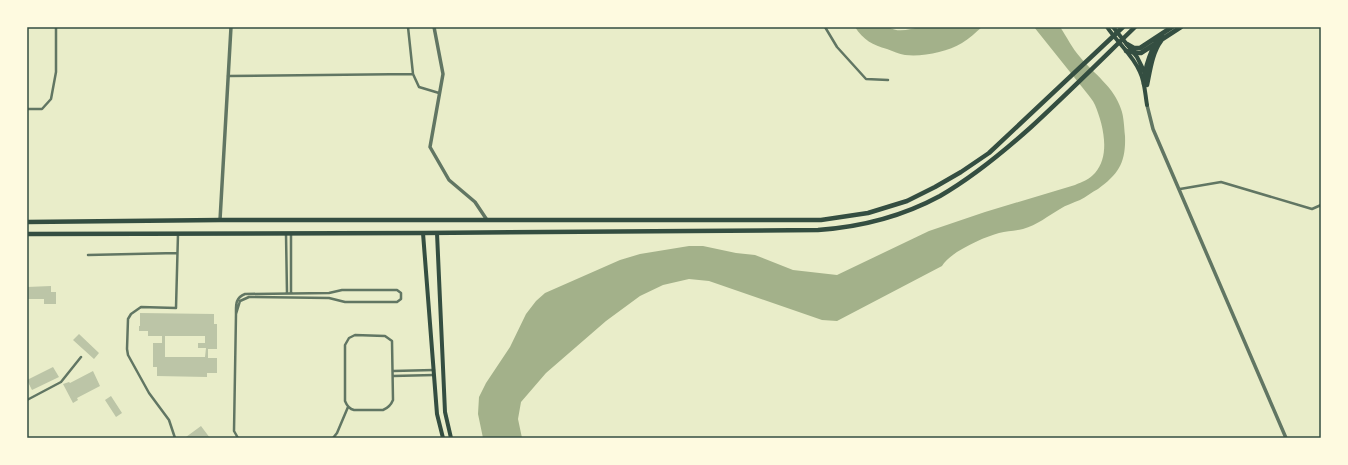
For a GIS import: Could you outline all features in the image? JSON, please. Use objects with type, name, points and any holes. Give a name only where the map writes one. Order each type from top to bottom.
[{"type":"main road","points":[[1107,27],[1126,51],[1140,72],[1145,84]]},
{"type":"main road","points":[[1113,27],[1141,63],[1145,74]]},
{"type":"main road","points":[[27,222],[220,220],[821,220],[868,213],[907,201],[961,172],[989,153],[1123,27]]},
{"type":"main road","points":[[1126,51],[1141,53],[1154,44],[1172,27]]},
{"type":"main road","points":[[1127,44],[1138,49],[1180,27]]},
{"type":"main road","points":[[27,234],[291,234],[818,230],[872,223],[908,211],[940,196],[994,160],[1050,110],[1134,28]]},
{"type":"main road","points":[[1145,84],[1157,48],[1165,34]]},
{"type":"main road","points":[[1147,105],[1145,74],[1154,44]]},
{"type":"main road","points":[[423,233],[437,414],[443,438]]},
{"type":"main road","points":[[437,233],[445,412],[451,438]]},
{"type":"street","points":[[27,109],[42,109],[51,99],[56,72],[56,27]]},
{"type":"street","points":[[220,220],[231,27]]},
{"type":"street","points":[[408,27],[413,74],[420,87],[439,93]]},
{"type":"street","points":[[434,27],[443,74],[430,147],[449,180],[475,202],[487,220]]},
{"type":"street","points":[[825,27],[837,47],[866,79],[888,80]]},
{"type":"street","points":[[228,76],[413,74]]},
{"type":"street","points":[[1147,105],[1154,129],[1286,438]]},
{"type":"street","points":[[1180,189],[1221,182],[1312,209],[1321,205]]},
{"type":"street","points":[[175,438],[169,420],[149,393],[132,363],[127,349],[128,319],[131,314],[141,308],[176,308],[178,234]]},
{"type":"street","points":[[286,234],[287,298]]},
{"type":"street","points":[[291,234],[291,298]]},
{"type":"street","points":[[88,255],[177,253]]},
{"type":"street","points":[[236,314],[239,303],[246,298],[329,298],[344,302],[397,302],[401,299],[401,293],[397,290],[342,290],[329,293],[248,293],[242,295],[236,301],[234,430],[238,438]]},
{"type":"street","points":[[333,438],[337,433],[348,408],[345,401],[345,345],[349,338],[355,335],[388,337],[393,343],[392,404],[383,410],[354,410],[348,408]]},
{"type":"street","points":[[27,400],[61,382],[81,357]]},
{"type":"street","points":[[393,371],[434,370]]},
{"type":"street","points":[[393,376],[434,375]]},
{"type":"shaded area","points":[[929,26],[982,27],[965,41],[949,49],[927,54],[905,55],[873,44],[865,39],[855,27],[888,27],[897,30],[905,30]]},
{"type":"shaded area","points":[[1034,27],[1060,27],[1077,54],[1109,87],[1118,101],[1123,119],[1125,136],[1124,153],[1120,167],[1111,178],[1098,189],[1033,225],[1023,229],[993,235],[960,250],[942,266],[837,321],[822,320],[709,281],[689,279],[663,285],[640,296],[606,321],[546,373],[521,402],[518,419],[522,438],[483,438],[478,414],[479,397],[486,383],[510,347],[526,314],[536,301],[545,293],[620,260],[640,254],[689,246],[703,246],[736,253],[755,255],[793,270],[837,275],[929,231],[985,212],[1075,185],[1091,177],[1100,166],[1104,149],[1103,130],[1098,113],[1091,98]]},
{"type":"building","points":[[51,286],[51,292],[56,292],[56,304],[44,304],[44,299],[27,299],[27,287]]},
{"type":"building","points":[[140,313],[214,314],[214,324],[217,324],[217,349],[208,349],[208,358],[217,358],[217,373],[207,373],[207,377],[157,376],[157,367],[153,367],[153,343],[162,343],[162,336],[148,336],[148,331],[139,331]],"holes":[[[165,336],[205,336],[205,343],[198,343],[198,348],[206,348],[205,357],[165,357]]]},
{"type":"building","points":[[79,334],[99,353],[94,359],[73,340]]},
{"type":"building","points":[[53,367],[59,377],[32,390],[27,380]]},
{"type":"building","points":[[93,371],[100,386],[77,398],[78,400],[73,403],[63,384],[70,383]]},
{"type":"building","points":[[111,396],[122,413],[116,417],[105,400]]},
{"type":"building","points":[[201,426],[210,438],[186,438],[186,437]]}]
